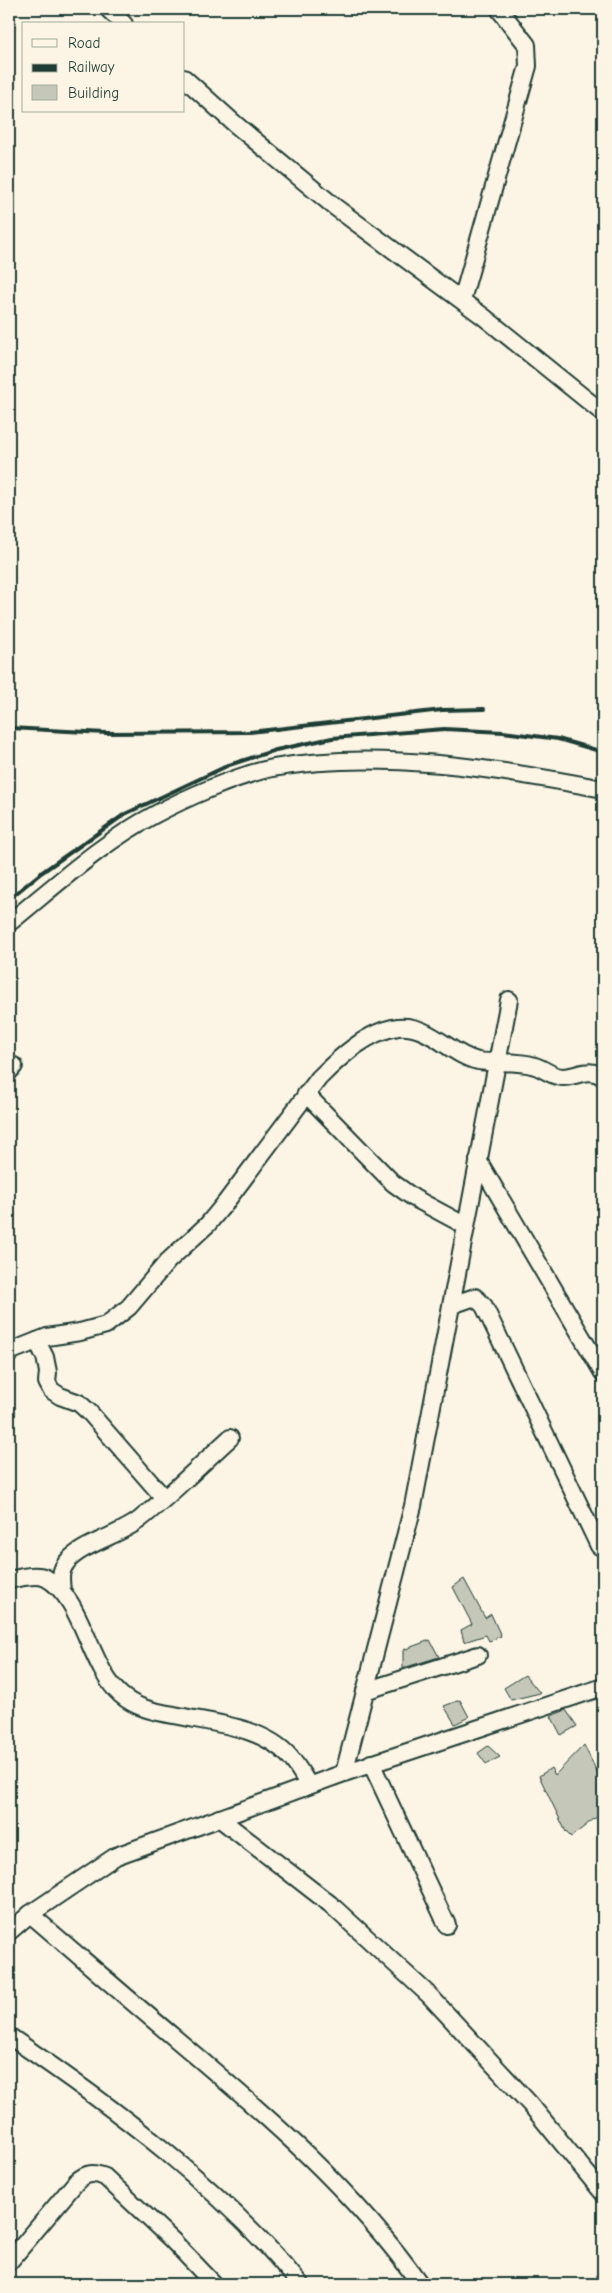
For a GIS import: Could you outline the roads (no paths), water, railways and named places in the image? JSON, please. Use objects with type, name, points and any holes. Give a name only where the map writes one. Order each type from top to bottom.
[{"type":"street","points":[[108,9],[122,22]]},
{"type":"street","points":[[462,300],[528,66],[527,45],[499,9]]},
{"type":"street","points":[[185,79],[234,124],[335,207],[462,300],[603,413]]},
{"type":"street","points":[[9,924],[102,848],[154,815],[213,788],[272,768],[345,760],[445,766],[554,780],[603,789]]},
{"type":"street","points":[[344,1772],[413,1506],[509,1000]]},
{"type":"street","points":[[9,1354],[14,1350],[37,1341],[106,1325],[129,1307],[168,1261],[208,1224],[306,1094],[335,1063],[362,1042],[380,1032],[398,1027],[413,1027],[433,1036],[468,1058],[536,1066],[553,1075],[563,1077],[589,1071],[602,1078]]},
{"type":"street","points":[[306,1094],[373,1165],[393,1183],[414,1198],[466,1226]]},
{"type":"street","points":[[478,1160],[603,1374]]},
{"type":"street","points":[[452,1305],[475,1297],[484,1306],[599,1546]]},
{"type":"street","points":[[37,1341],[45,1357],[48,1372],[47,1382],[51,1390],[60,1396],[79,1403],[90,1413],[164,1498]]},
{"type":"street","points":[[230,1438],[138,1521],[109,1538],[75,1554],[66,1563],[60,1575],[62,1591],[108,1680],[122,1696],[145,1708],[232,1727],[265,1738],[289,1756],[309,1785]]},
{"type":"street","points":[[9,1580],[24,1577],[45,1578],[62,1591]]},
{"type":"street","points":[[365,1692],[478,1655]]},
{"type":"street","points":[[9,1932],[30,1914],[116,1856],[344,1772],[603,1686]]},
{"type":"street","points":[[371,1763],[447,1925]]},
{"type":"street","points":[[219,1818],[330,1904],[428,1995],[530,2104],[603,2193]]},
{"type":"street","points":[[30,1914],[256,2107],[329,2174],[394,2246],[420,2284]]},
{"type":"street","points":[[9,2036],[137,2129],[214,2194],[300,2284]]},
{"type":"street","points":[[9,2262],[77,2181],[85,2174],[96,2173],[112,2184],[172,2240],[214,2284]]},
{"type":"railway","points":[[9,728],[106,733],[250,732],[442,710],[484,709]]},
{"type":"railway","points":[[9,899],[41,873],[125,814],[229,765],[276,750],[332,738],[444,729],[503,732],[558,739],[603,752]]}]
